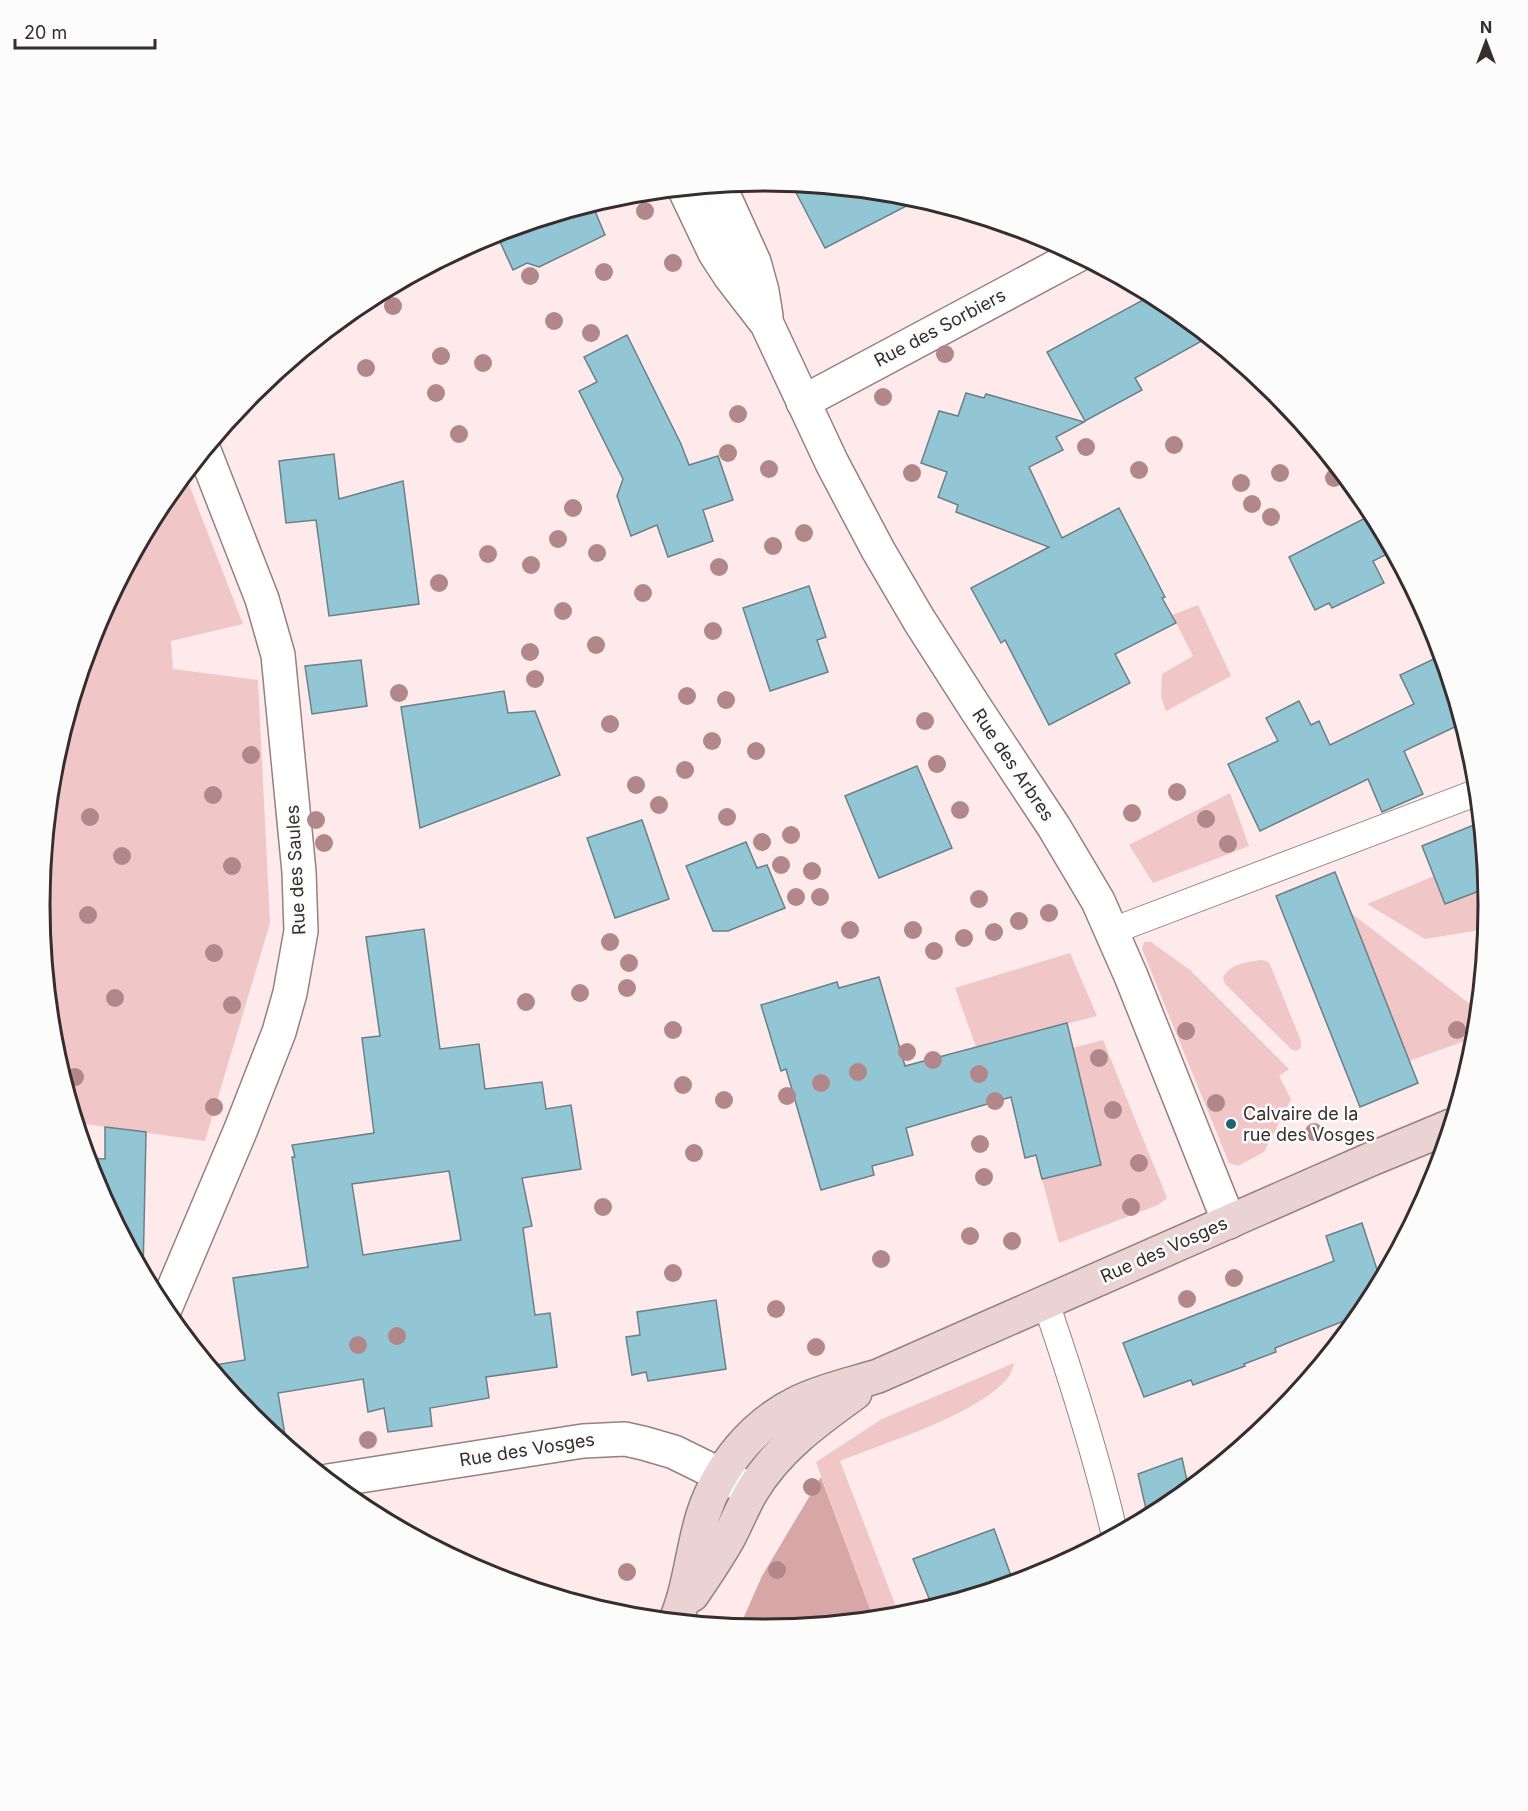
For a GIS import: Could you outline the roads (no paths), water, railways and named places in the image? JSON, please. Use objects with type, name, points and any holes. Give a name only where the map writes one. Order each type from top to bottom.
[{"type":"main road","name":"Rue des Vosges","points":[[721,1474],[734,1455],[752,1436],[775,1415],[800,1401],[878,1377],[1229,1222],[1440,1138]]},
{"type":"main road","name":"Rue des Vosges","points":[[752,1491],[788,1445],[812,1424],[878,1377]]},
{"type":"main road","points":[[678,1615],[704,1514],[721,1474]]},
{"type":"main road","points":[[679,1615],[729,1538],[752,1491]]},
{"type":"street","name":"Rue des Arbres","points":[[723,193],[754,262],[762,291],[767,324]]},
{"type":"street","name":"Rue des Arbres","points":[[688,196],[715,252],[730,276],[767,324],[832,463],[884,560],[976,709],[1054,826],[1098,901],[1229,1222]]},
{"type":"street","name":"Rue des Sorbiers","points":[[803,402],[1069,260]]},
{"type":"street","name":"Rue des Saules","points":[[169,1300],[267,1066],[290,993],[301,931],[299,872],[278,656],[262,599],[207,458]]},
{"type":"street","name":"Rue des Vosges","points":[[339,1479],[606,1439],[625,1439],[674,1452],[752,1491]]},
{"type":"lane","points":[[1112,931],[1469,795]]},
{"type":"lane","points":[[1046,1303],[1066,1360],[1113,1528]]},
{"type":"place","name":"Calvaire de la rue des Vosges","points":[[1231,1124]]}]
